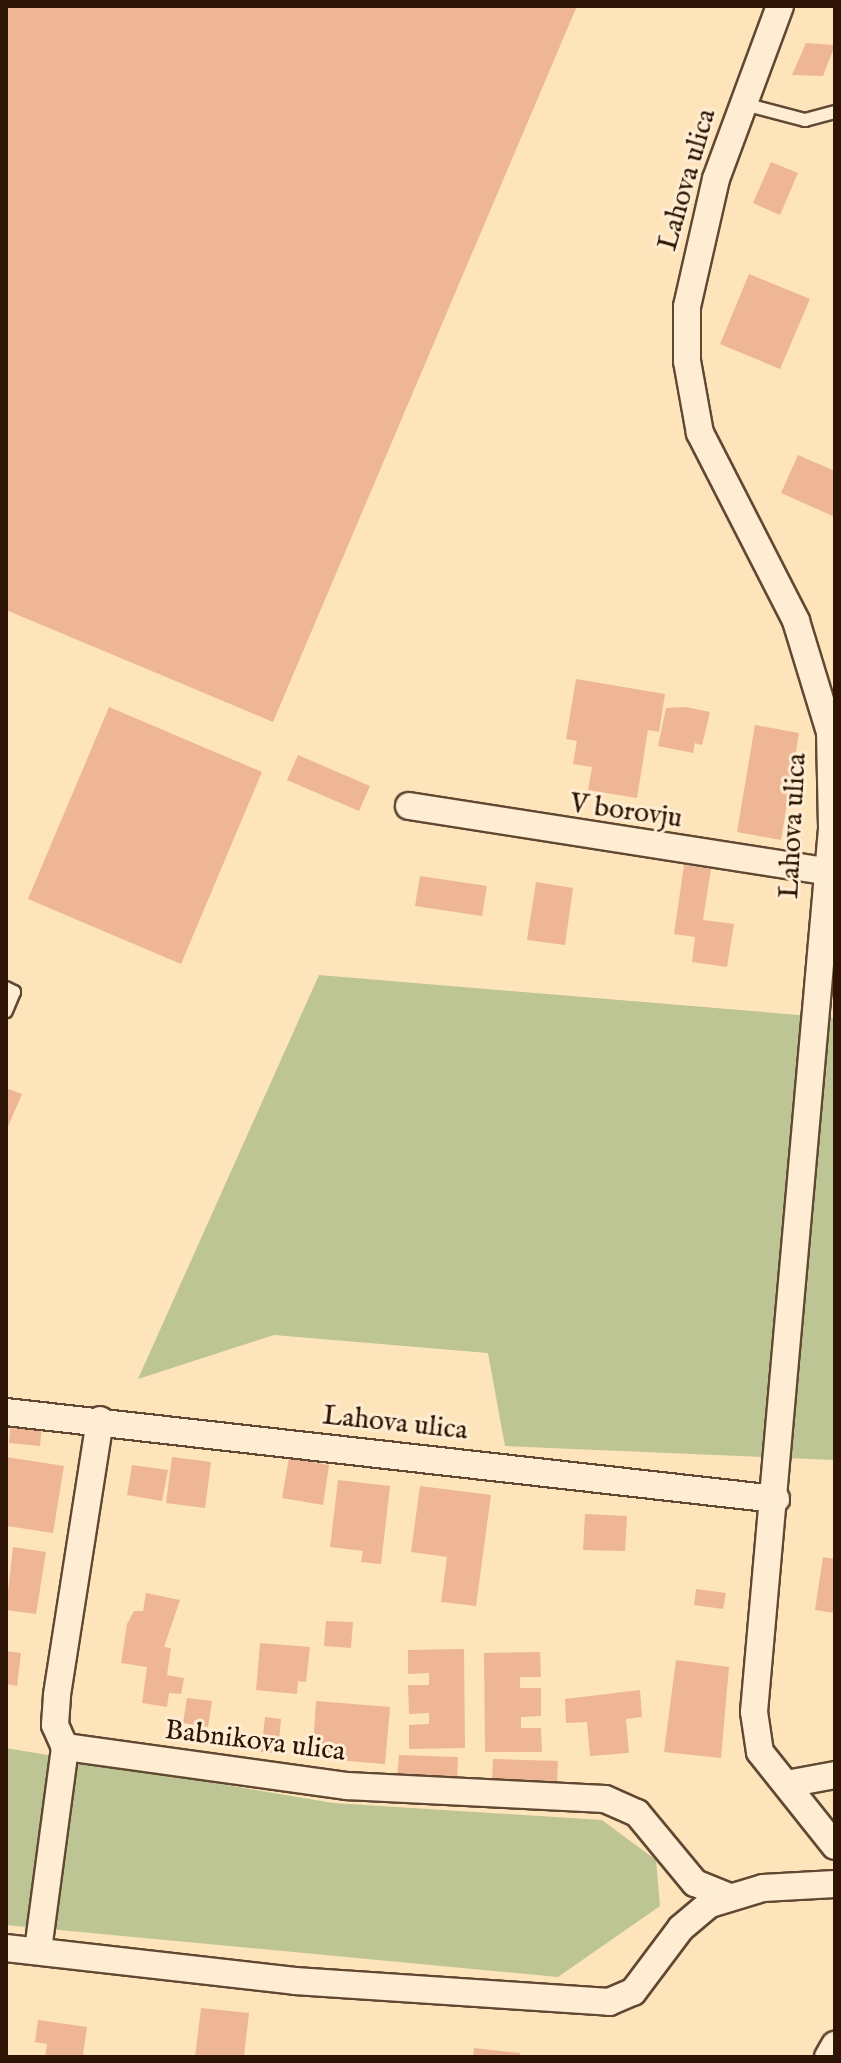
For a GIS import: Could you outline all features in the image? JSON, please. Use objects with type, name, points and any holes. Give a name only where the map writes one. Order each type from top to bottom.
[{"type":"street","name":"Lahova ulica","points":[[780,6],[744,104],[698,253],[687,361],[712,462],[796,621],[815,677],[833,769],[831,873],[754,1733],[760,1752],[792,1783],[835,1846]]},
{"type":"street","name":"V borovju","points":[[409,806],[831,873]]},
{"type":"street","name":"Lahova ulica","points":[[6,1412],[100,1420],[776,1499]]},
{"type":"street","points":[[38,1950],[65,1747],[55,1725],[57,1696],[100,1420]]},
{"type":"street","name":"Babnikova ulica","points":[[65,1747],[347,1786],[605,1799],[637,1813],[695,1883],[730,1897]]},
{"type":"street","points":[[792,1783],[835,1775]]},
{"type":"street","points":[[6,1948],[295,1981],[609,2002],[633,1992],[681,1928],[730,1897],[835,1884]]},
{"type":"street","points":[[828,2057],[835,2045]]},
{"type":"lane","points":[[744,104],[805,120],[835,112]]},
{"type":"lane","points":[[6,988],[14,992],[6,1011]]},
{"type":"green space","points":[[319,975],[835,1018],[835,1460],[505,1446],[488,1353],[274,1335],[138,1379]]},
{"type":"green space","points":[[6,1748],[333,1803],[602,1820],[656,1860],[660,1906],[558,1977],[6,1925]]},
{"type":"building","points":[[6,6],[577,6],[273,722],[6,610]]},
{"type":"building","points":[[806,43],[835,45],[823,76],[792,75]]},
{"type":"building","points":[[771,162],[798,173],[780,215],[753,203]]},
{"type":"building","points":[[749,274],[810,299],[780,369],[720,344]]},
{"type":"building","points":[[798,455],[835,471],[835,517],[781,493]]},
{"type":"building","points":[[576,679],[665,694],[659,732],[648,730],[637,798],[588,790],[592,767],[573,764],[577,741],[566,739]]},
{"type":"building","points":[[109,707],[262,772],[181,964],[28,899]]},
{"type":"building","points":[[686,707],[710,712],[702,745],[695,743],[693,753],[658,746],[666,708]]},
{"type":"building","points":[[755,725],[799,733],[781,840],[737,832]]},
{"type":"building","points":[[298,755],[370,786],[359,811],[287,780]]},
{"type":"building","points":[[684,865],[711,869],[703,920],[734,924],[727,967],[692,962],[695,937],[674,934]]},
{"type":"building","points":[[420,876],[487,886],[482,916],[415,906]]},
{"type":"building","points":[[536,882],[573,888],[565,945],[527,940]]},
{"type":"building","points":[[6,1088],[22,1094],[6,1131]]},
{"type":"building","points":[[11,1420],[42,1424],[40,1446],[9,1443]]},
{"type":"building","points":[[6,1457],[64,1466],[53,1533],[7,1526]]},
{"type":"building","points":[[172,1457],[211,1462],[205,1508],[166,1503]]},
{"type":"building","points":[[289,1458],[329,1465],[323,1505],[282,1498]]},
{"type":"building","points":[[132,1465],[168,1470],[162,1501],[127,1495]]},
{"type":"building","points":[[338,1480],[390,1486],[381,1564],[361,1562],[363,1551],[330,1547]]},
{"type":"building","points":[[420,1486],[491,1495],[476,1606],[441,1602],[447,1557],[411,1552]]},
{"type":"building","points":[[585,1514],[627,1516],[625,1551],[583,1550]]},
{"type":"building","points":[[13,1547],[46,1552],[36,1614],[6,1610]]},
{"type":"building","points":[[823,1557],[835,1559],[835,1613],[815,1610]]},
{"type":"building","points":[[696,1589],[726,1593],[723,1609],[694,1605]]},
{"type":"building","points":[[146,1593],[180,1600],[164,1647],[171,1648],[167,1675],[184,1678],[181,1694],[169,1693],[167,1707],[142,1703],[147,1667],[121,1663],[127,1624],[134,1611],[143,1611]]},
{"type":"building","points":[[326,1621],[353,1622],[351,1648],[324,1646]]},
{"type":"building","points":[[260,1643],[310,1647],[306,1682],[298,1681],[297,1694],[256,1690]]},
{"type":"building","points":[[464,1649],[465,1748],[409,1749],[409,1725],[429,1724],[429,1713],[409,1714],[408,1685],[429,1685],[429,1673],[408,1674],[408,1650]]},
{"type":"building","points":[[6,1651],[21,1653],[17,1686],[6,1684]]},
{"type":"building","points":[[540,1652],[541,1677],[520,1677],[520,1688],[541,1688],[541,1716],[521,1717],[521,1728],[541,1728],[542,1752],[485,1752],[484,1653]]},
{"type":"building","points":[[676,1660],[729,1667],[721,1758],[664,1752]]},
{"type":"building","points":[[640,1690],[642,1717],[626,1719],[629,1753],[590,1756],[587,1722],[566,1723],[565,1699]]},
{"type":"building","points":[[187,1698],[212,1701],[208,1727],[183,1723]]},
{"type":"building","points":[[316,1701],[390,1707],[385,1764],[348,1761],[313,1746]]},
{"type":"building","points":[[265,1717],[281,1719],[278,1753],[261,1752]]},
{"type":"building","points":[[399,1755],[458,1757],[457,1781],[397,1779]]},
{"type":"building","points":[[493,1759],[558,1761],[557,1784],[492,1782]]},
{"type":"building","points":[[201,2008],[249,2013],[244,2057],[195,2057]]},
{"type":"building","points":[[38,2020],[87,2027],[83,2054],[90,2057],[45,2057],[47,2044],[35,2042]]},
{"type":"building","points":[[474,2048],[520,2053],[520,2057],[473,2057]]}]
